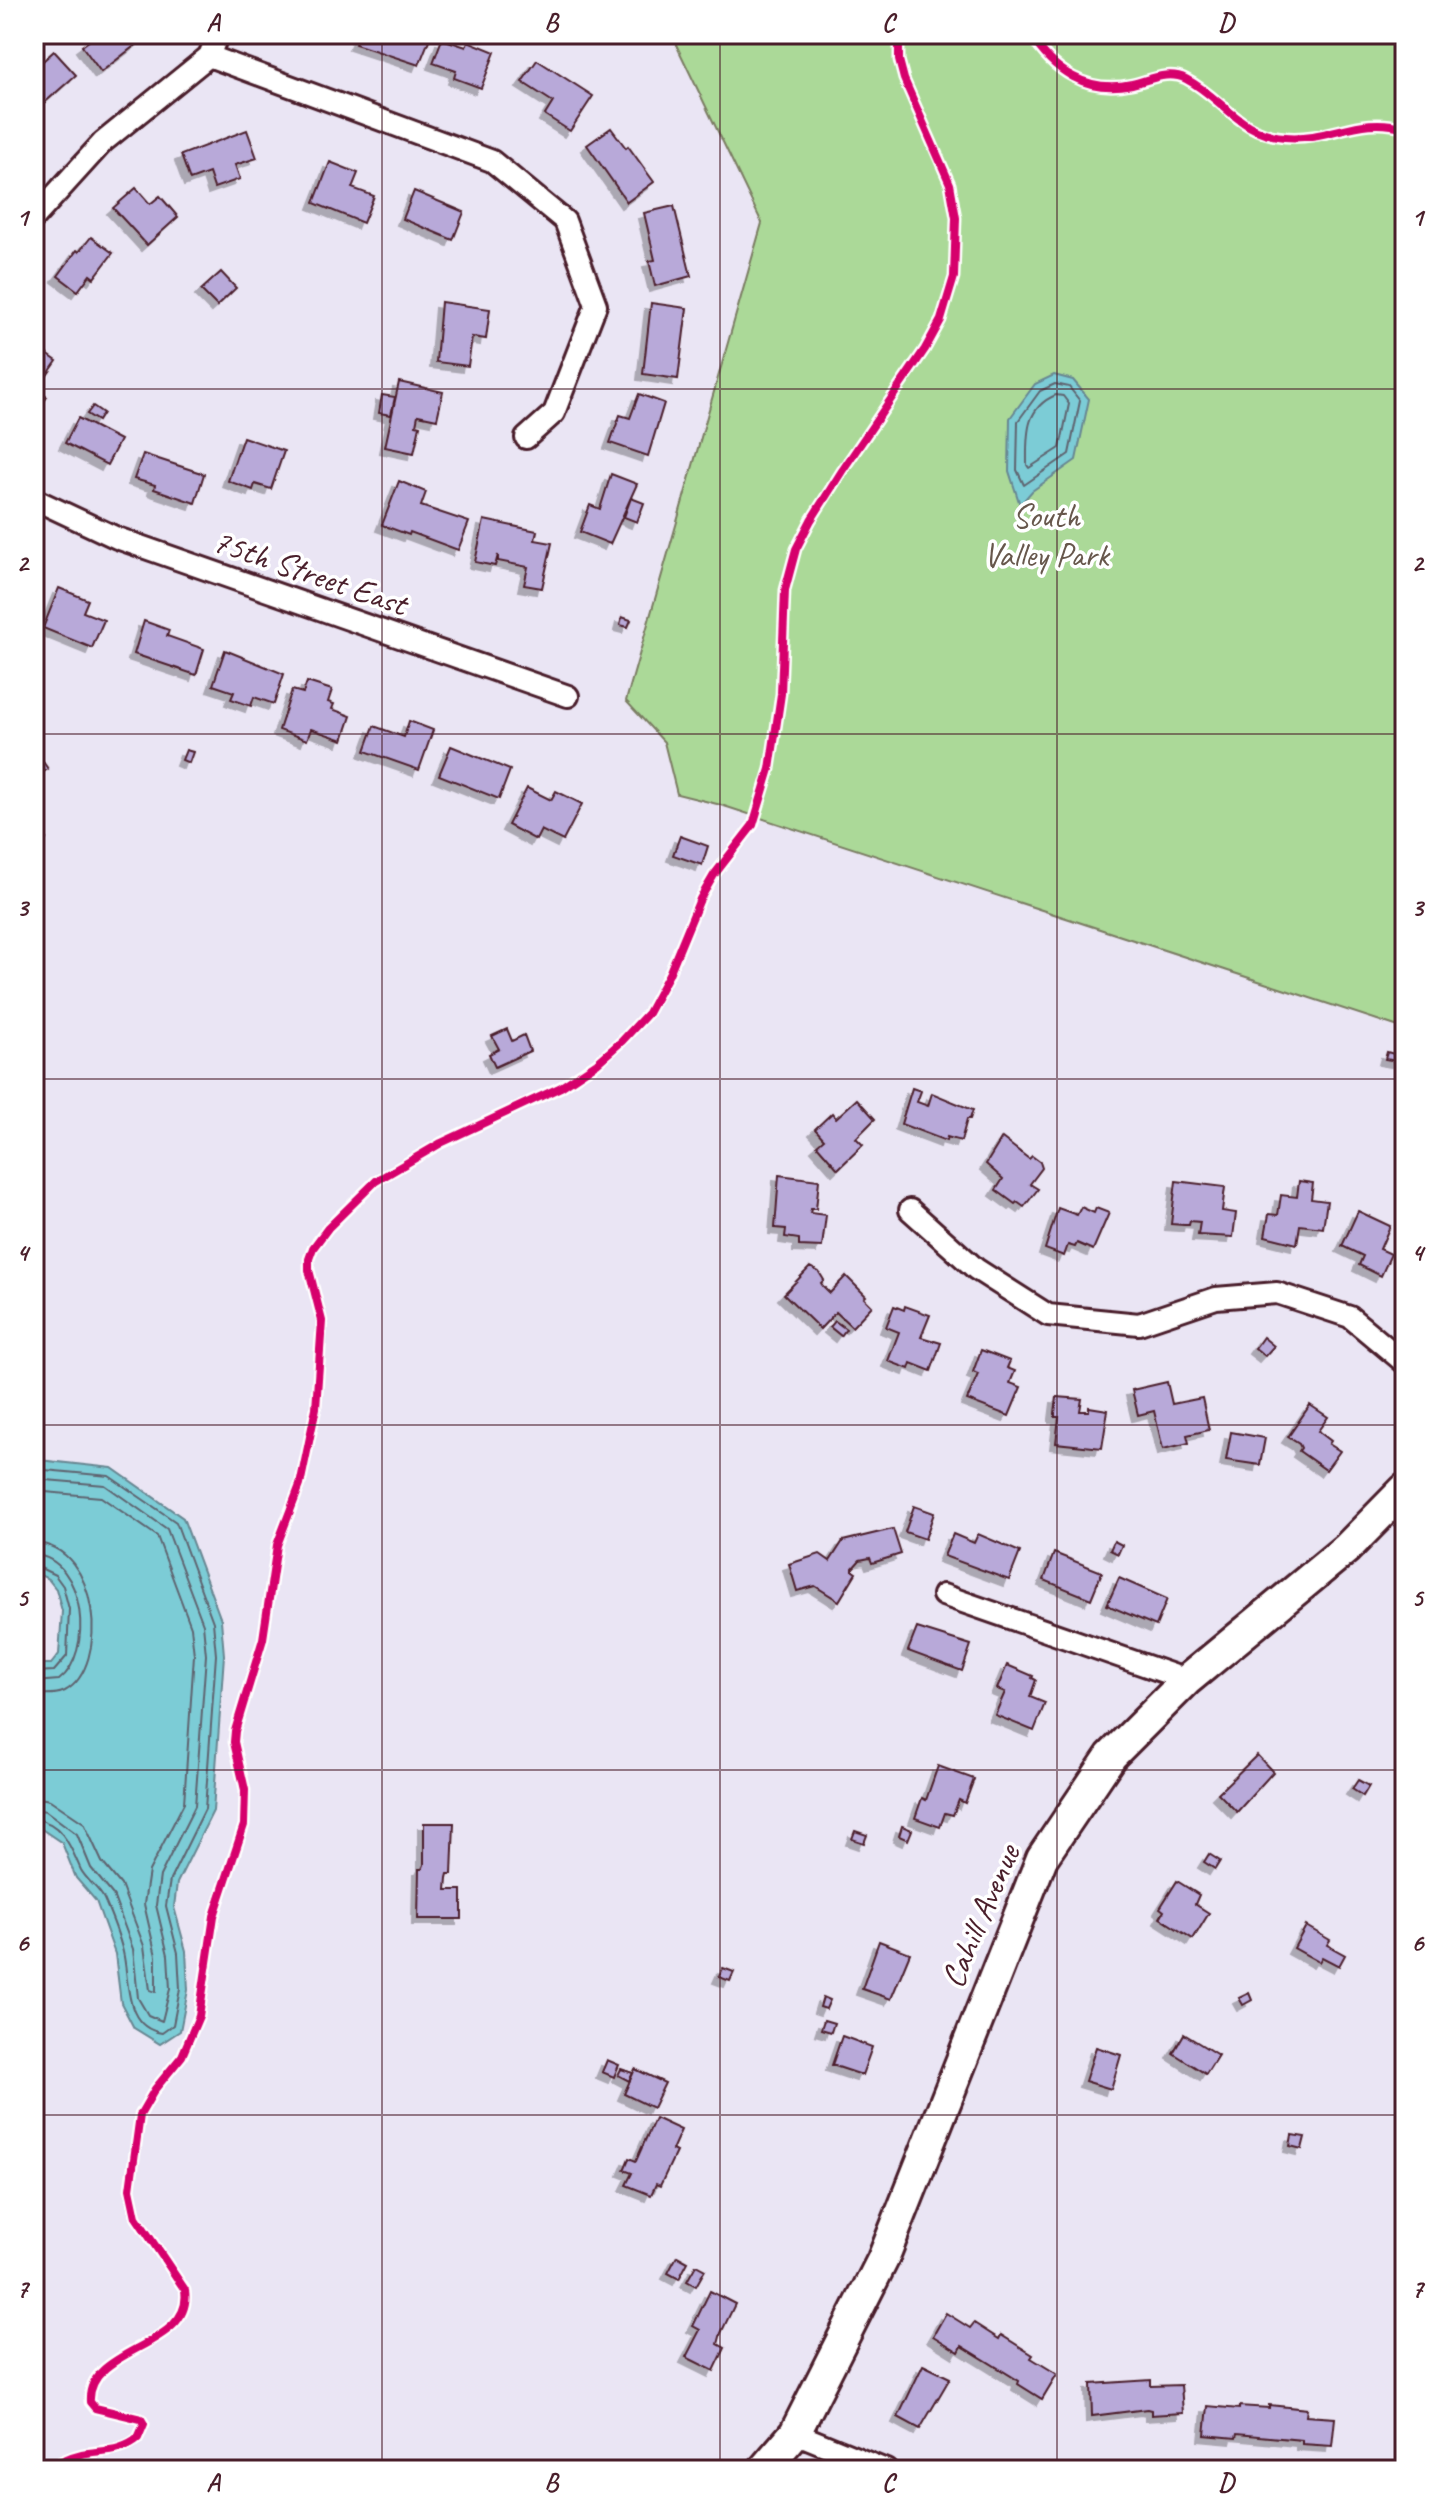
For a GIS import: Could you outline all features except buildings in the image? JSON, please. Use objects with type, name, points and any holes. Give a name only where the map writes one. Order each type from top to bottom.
[{"type":"street","points":[[34,218],[103,142],[209,56],[218,34]]},
{"type":"street","points":[[209,56],[492,161],[565,221],[596,305],[554,413],[526,438]]},
{"type":"street","name":"75th Street East","points":[[34,499],[117,538],[568,696]]},
{"type":"street","points":[[910,1210],[976,1269],[1048,1315],[1139,1324],[1216,1298],[1277,1293],[1350,1317],[1405,1363]]},
{"type":"street","name":"Cahill Avenue","points":[[763,2470],[795,2433],[883,2259],[1042,1858],[1111,1756],[1187,1680],[1347,1548],[1405,1489]]},
{"type":"street","points":[[943,1595],[1187,1680]]},
{"type":"street","points":[[795,2433],[886,2470]]},
{"type":"green space","name":"South Valley Park","points":[[668,34],[1405,34],[1405,1029],[721,805],[677,794],[664,742],[626,701],[762,223],[672,36]]},
{"type":"water","points":[[1054,375],[1073,380],[1089,399],[1076,460],[1032,491],[1020,505],[1009,471],[1010,418],[1035,384]]},
{"type":"water","points":[[34,1462],[112,1468],[183,1518],[221,1620],[224,1655],[213,1811],[177,1883],[174,1907],[186,1951],[188,1990],[180,2031],[160,2044],[134,2028],[121,2003],[115,1954],[96,1901],[76,1878],[62,1843],[34,1824],[34,1664],[51,1664],[59,1654],[62,1611],[56,1589],[48,1579],[34,1572]]},
{"type":"cycle path","points":[[46,2470],[72,2457],[118,2448],[138,2438],[144,2424],[141,2419],[95,2408],[90,2402],[93,2384],[104,2369],[173,2325],[183,2309],[185,2290],[136,2217],[130,2189],[140,2115],[155,2089],[182,2056],[199,2016],[214,1916],[244,1825],[245,1790],[234,1742],[235,1731],[263,1639],[277,1545],[300,1485],[316,1408],[322,1321],[309,1259],[328,1228],[376,1181],[441,1143],[561,1087],[597,1063],[622,1041],[648,1013],[669,974],[700,899],[714,875],[753,825],[770,769],[781,694],[785,590],[796,549],[842,471],[925,349],[941,320],[954,277],[956,218],[950,184],[904,79],[899,60],[899,34]]},
{"type":"cycle path","points":[[1030,34],[1049,59],[1073,77],[1100,86],[1116,86],[1179,76],[1199,87],[1243,122],[1269,134],[1301,137],[1373,124],[1405,128]]}]
